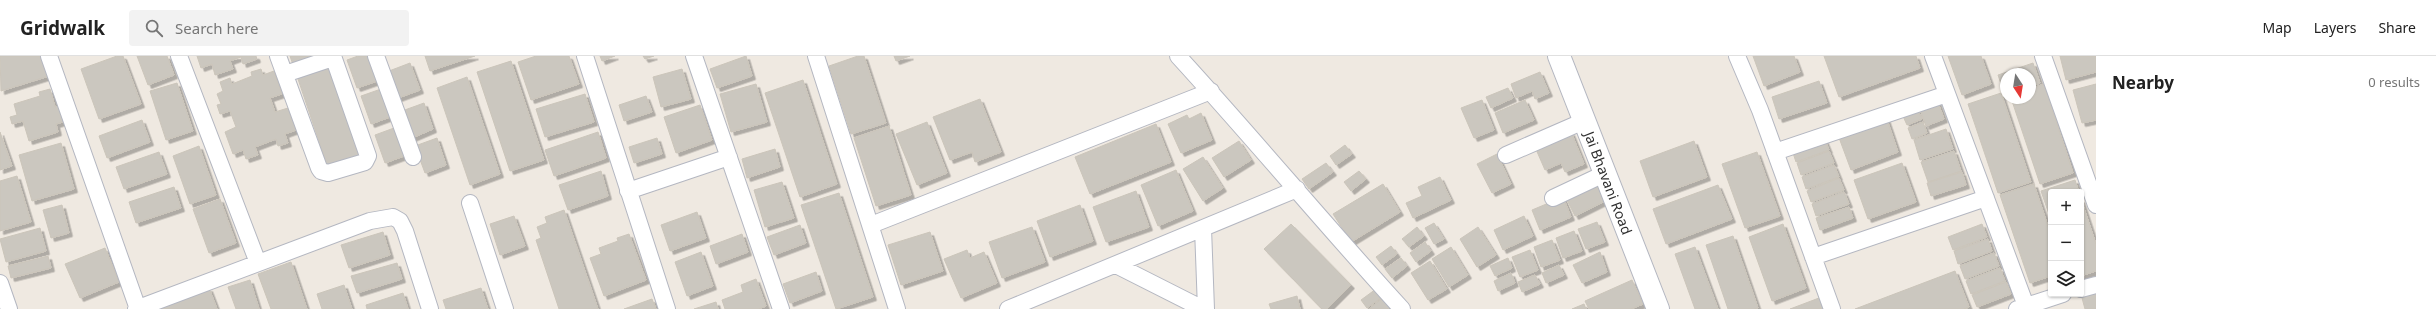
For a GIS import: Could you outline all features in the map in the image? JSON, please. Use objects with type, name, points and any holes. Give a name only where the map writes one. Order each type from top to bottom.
[{"type":"street","points":[[49,56],[137,309],[370,221],[393,217],[400,221],[405,231],[430,309]]},
{"type":"street","points":[[179,56],[258,263]]},
{"type":"street","points":[[278,56],[321,171],[328,173],[365,162],[368,154],[333,57],[285,74]]},
{"type":"street","points":[[376,56],[413,157]]},
{"type":"street","points":[[585,56],[667,309]]},
{"type":"street","points":[[694,56],[781,309]]},
{"type":"street","points":[[816,56],[897,309]]},
{"type":"street","points":[[1178,56],[1211,91],[1297,190],[1338,240],[1402,309]]},
{"type":"street","name":"Jai Bhavani Road","points":[[1559,56],[1658,309]]},
{"type":"street","points":[[1737,56],[1775,152],[1832,309]]},
{"type":"street","points":[[1933,56],[1986,198],[2021,307],[2053,297]]},
{"type":"street","points":[[2043,56],[2091,176],[2096,205]]},
{"type":"street","points":[[870,225],[1211,91]]},
{"type":"street","points":[[1775,152],[1947,94]]},
{"type":"street","points":[[1506,155],[1584,121]]},
{"type":"street","points":[[628,191],[729,157]]},
{"type":"street","points":[[1553,198],[1604,174]]},
{"type":"street","points":[[1008,309],[1297,190]]},
{"type":"street","points":[[1813,257],[1986,198]]},
{"type":"street","points":[[470,203],[505,309]]},
{"type":"street","points":[[1203,228],[1206,309]]},
{"type":"street","points":[[1116,265],[1203,309]]},
{"type":"street","points":[[0,283],[9,309]]},
{"type":"street","points":[[2084,288],[2096,284]]},
{"type":"building","points":[[0,56],[43,56],[49,76],[1,91]]},
{"type":"building","points":[[117,56],[123,56],[141,104],[99,119],[81,69]]},
{"type":"building","points":[[137,56],[167,56],[174,75],[148,85]]},
{"type":"building","points":[[197,56],[256,56],[257,59],[243,64],[241,57],[230,61],[233,69],[215,75],[212,64],[201,68]]},
{"type":"building","points":[[290,56],[319,56],[293,65]]},
{"type":"building","points":[[358,56],[371,56],[380,80],[357,88],[347,60]]},
{"type":"building","points":[[425,56],[475,56],[430,71]]},
{"type":"building","points":[[536,56],[569,56],[579,84],[531,100],[518,62]]},
{"type":"building","points":[[600,56],[615,56],[602,61]]},
{"type":"building","points":[[643,56],[654,56],[645,59]]},
{"type":"building","points":[[746,56],[752,76],[717,88],[710,69]]},
{"type":"building","points":[[858,56],[864,56],[886,123],[851,134],[829,66]]},
{"type":"building","points":[[894,56],[910,56],[896,61]]},
{"type":"building","points":[[1753,56],[1794,56],[1800,72],[1764,86]]},
{"type":"building","points":[[1824,56],[1916,56],[1920,68],[1839,97]]},
{"type":"building","points":[[1948,56],[1981,56],[1991,84],[1962,95]]},
{"type":"building","points":[[2060,56],[2096,56],[2096,72],[2066,80]]},
{"type":"building","points":[[511,61],[544,160],[510,171],[477,72]]},
{"type":"building","points":[[410,63],[420,90],[398,98],[389,71]]},
{"type":"building","points":[[2033,63],[2035,68],[2018,68]]},
{"type":"building","points":[[331,65],[363,159],[329,171],[297,76]]},
{"type":"building","points":[[261,69],[263,75],[274,71],[282,94],[270,98],[275,112],[288,108],[296,130],[285,134],[288,143],[278,146],[276,139],[255,147],[258,155],[246,159],[243,150],[233,154],[225,132],[236,127],[230,111],[220,114],[217,105],[221,104],[217,94],[223,91],[220,82],[230,78],[232,84],[252,76],[251,72]]},
{"type":"building","points":[[682,69],[691,99],[661,107],[653,77]]},
{"type":"building","points":[[1540,72],[1549,93],[1535,99],[1532,91],[1516,98],[1511,84]]},
{"type":"building","points":[[2036,72],[2040,83],[2036,85]]},
{"type":"building","points":[[467,77],[500,174],[470,185],[437,88]]},
{"type":"building","points":[[803,80],[837,184],[800,197],[765,93]]},
{"type":"building","points":[[1819,81],[1827,103],[1779,119],[1772,97]]},
{"type":"building","points":[[177,83],[193,131],[166,140],[150,91]]},
{"type":"building","points":[[756,84],[767,122],[731,132],[720,94]]},
{"type":"building","points":[[2044,84],[2073,173],[2040,184],[2013,104],[2036,104],[2036,87]]},
{"type":"building","points":[[2096,84],[2096,120],[2082,123],[2073,90]]},
{"type":"building","points":[[1508,88],[1513,98],[1491,108],[1486,97]]},
{"type":"building","points":[[50,89],[55,107],[61,105],[66,121],[56,124],[58,132],[29,141],[23,121],[12,124],[10,117],[17,115],[14,104],[40,96],[39,92]]},
{"type":"building","points":[[381,89],[390,117],[371,124],[361,96]]},
{"type":"building","points":[[2000,93],[2000,104],[2005,104],[2031,182],[1998,193],[1968,104]]},
{"type":"building","points":[[585,94],[594,122],[545,137],[536,109]]},
{"type":"building","points":[[646,96],[652,112],[624,121],[619,105]]},
{"type":"building","points":[[980,99],[1001,152],[975,162],[972,152],[950,160],[933,117]]},
{"type":"building","points":[[1482,100],[1494,130],[1474,138],[1461,108]]},
{"type":"building","points":[[1525,100],[1534,120],[1503,133],[1495,113]]},
{"type":"building","points":[[1937,100],[1944,119],[1926,126],[1919,106]]},
{"type":"building","points":[[424,103],[433,129],[412,138],[402,111]]},
{"type":"building","points":[[700,105],[712,140],[676,153],[664,117]]},
{"type":"building","points":[[1917,108],[1922,119],[1907,125],[1902,114]]},
{"type":"building","points":[[1201,113],[1212,140],[1181,153],[1168,124],[1187,115],[1189,119]]},
{"type":"building","points":[[1886,117],[1898,152],[1851,170],[1838,135]]},
{"type":"building","points":[[142,120],[150,142],[107,158],[99,136]]},
{"type":"building","points":[[927,122],[947,173],[917,185],[896,134]]},
{"type":"building","points":[[1923,122],[1927,133],[1912,139],[1908,128]]},
{"type":"building","points":[[1156,124],[1171,162],[1090,194],[1075,157]]},
{"type":"building","points":[[889,126],[911,195],[876,206],[854,138]]},
{"type":"building","points":[[394,128],[404,156],[385,163],[375,135]]},
{"type":"building","points":[[1946,129],[1953,149],[1920,160],[1914,140]]},
{"type":"building","points":[[0,132],[12,166],[0,170]]},
{"type":"building","points":[[598,132],[606,158],[554,176],[545,150]]},
{"type":"building","points":[[1571,132],[1584,164],[1565,172],[1561,163],[1545,170],[1535,147]]},
{"type":"building","points":[[437,138],[446,165],[425,173],[415,146]]},
{"type":"building","points":[[657,138],[662,154],[634,163],[629,147]]},
{"type":"building","points":[[1824,138],[1829,150],[1796,162],[1792,150]]},
{"type":"building","points":[[1239,141],[1251,160],[1224,177],[1212,158]]},
{"type":"building","points":[[1694,141],[1707,177],[1653,197],[1640,161]]},
{"type":"building","points":[[61,143],[74,189],[32,201],[19,155]]},
{"type":"building","points":[[1345,145],[1352,154],[1336,165],[1330,156]]},
{"type":"building","points":[[199,146],[216,195],[190,204],[173,156]]},
{"type":"building","points":[[775,149],[780,167],[747,178],[742,159]]},
{"type":"building","points":[[1829,151],[1834,163],[1801,175],[1797,163]]},
{"type":"building","points":[[1954,151],[1961,171],[1928,182],[1921,162]]},
{"type":"building","points":[[159,152],[167,174],[124,189],[116,167]]},
{"type":"building","points":[[1757,152],[1780,216],[1745,228],[1722,164]]},
{"type":"building","points":[[1497,154],[1511,184],[1492,193],[1477,164]]},
{"type":"building","points":[[1203,157],[1223,188],[1203,201],[1183,169]]},
{"type":"building","points":[[1326,163],[1333,172],[1309,189],[1302,179]]},
{"type":"building","points":[[1902,163],[1916,202],[1868,219],[1854,180]]},
{"type":"building","points":[[1834,165],[1839,177],[1806,189],[1802,177]]},
{"type":"building","points":[[1176,170],[1193,211],[1158,226],[1141,185]]},
{"type":"building","points":[[601,171],[608,196],[568,210],[559,185]]},
{"type":"building","points":[[1359,171],[1366,179],[1351,191],[1344,182]]},
{"type":"building","points":[[1962,172],[1966,185],[1931,196],[1927,183]]},
{"type":"building","points":[[17,176],[31,222],[0,231],[0,181]]},
{"type":"building","points":[[1440,177],[1451,200],[1413,218],[1406,203],[1422,196],[1418,187]]},
{"type":"building","points":[[1839,178],[1844,190],[1811,202],[1807,191]]},
{"type":"building","points":[[2075,180],[2078,189],[2048,189],[2048,211],[2041,191]]},
{"type":"building","points":[[782,182],[794,218],[765,227],[754,190]]},
{"type":"building","points":[[1595,182],[1605,201],[1575,216],[1565,196]]},
{"type":"building","points":[[1383,184],[1400,212],[1351,242],[1333,214]]},
{"type":"building","points":[[2034,184],[2048,226],[2048,277],[2030,283],[2000,195]]},
{"type":"building","points":[[1718,185],[1732,219],[1666,244],[1653,209]]},
{"type":"building","points":[[174,187],[181,208],[136,223],[129,202]]},
{"type":"building","points":[[1136,191],[1149,227],[1106,242],[1093,207]]},
{"type":"building","points":[[1844,192],[1849,204],[1816,216],[1812,204]]},
{"type":"building","points":[[839,193],[873,297],[836,309],[801,205]]},
{"type":"building","points":[[1563,197],[1571,217],[1540,230],[1532,210]]},
{"type":"building","points":[[220,199],[236,243],[209,253],[193,209]]},
{"type":"building","points":[[62,205],[69,233],[51,238],[43,210]]},
{"type":"building","points":[[1080,205],[1093,241],[1050,257],[1037,221]]},
{"type":"building","points":[[1849,207],[1853,218],[1820,230],[1816,218]]},
{"type":"building","points":[[2084,208],[2096,244],[2096,271],[2084,275]]},
{"type":"building","points":[[564,210],[598,309],[559,309],[536,240],[541,238],[537,227],[547,223],[545,217]]},
{"type":"building","points":[[697,212],[706,238],[670,251],[661,225]]},
{"type":"building","points":[[514,216],[525,246],[500,255],[490,224]]},
{"type":"building","points":[[1524,216],[1533,236],[1503,250],[1494,230]]},
{"type":"building","points":[[1597,222],[1605,242],[1586,249],[1578,229]]},
{"type":"building","points":[[1434,223],[1444,239],[1434,244],[1425,228]]},
{"type":"building","points":[[1291,224],[1351,285],[1327,309],[1322,309],[1264,249]]},
{"type":"building","points":[[1783,224],[1806,288],[1772,301],[1749,237]]},
{"type":"building","points":[[1982,224],[1987,237],[1953,250],[1948,237]]},
{"type":"building","points":[[800,225],[806,243],[774,255],[767,237]]},
{"type":"building","points":[[1032,227],[1045,262],[1002,278],[989,242]]},
{"type":"building","points":[[1417,227],[1424,236],[1409,247],[1402,239]]},
{"type":"building","points":[[1478,227],[1496,255],[1477,267],[1460,239]]},
{"type":"building","points":[[40,228],[46,251],[6,262],[0,239]]},
{"type":"building","points":[[1574,231],[1582,251],[1563,258],[1556,238]]},
{"type":"building","points":[[383,232],[390,255],[349,268],[341,245]]},
{"type":"building","points":[[930,232],[943,271],[901,285],[888,245]]},
{"type":"building","points":[[629,234],[646,280],[604,296],[590,258],[601,254],[599,248],[618,241],[617,238]]},
{"type":"building","points":[[742,234],[748,252],[716,264],[710,246]]},
{"type":"building","points":[[1733,236],[1758,308],[1728,309],[1706,245]]},
{"type":"building","points":[[1988,239],[1992,251],[1958,264],[1954,251]]},
{"type":"building","points":[[1552,240],[1560,260],[1541,267],[1534,247]]},
{"type":"building","points":[[1425,242],[1431,251],[1416,262],[1410,253]]},
{"type":"building","points":[[1391,246],[1397,254],[1382,265],[1376,257]]},
{"type":"building","points":[[1451,247],[1468,275],[1449,287],[1432,259]]},
{"type":"building","points":[[1695,247],[1718,309],[1695,309],[1675,254]]},
{"type":"building","points":[[105,248],[119,282],[80,298],[65,264]]},
{"type":"building","points":[[967,250],[970,258],[984,252],[997,283],[961,298],[944,259]]},
{"type":"building","points":[[1530,250],[1538,270],[1520,277],[1512,257]]},
{"type":"building","points":[[701,252],[713,286],[687,296],[675,262]]},
{"type":"building","points":[[1600,252],[1607,272],[1582,283],[1573,265]]},
{"type":"building","points":[[1994,253],[1999,266],[1965,279],[1960,266]]},
{"type":"building","points":[[48,256],[51,268],[11,278],[8,266]]},
{"type":"building","points":[[1401,258],[1407,266],[1392,278],[1385,269]]},
{"type":"building","points":[[1508,258],[1512,268],[1495,276],[1490,266]]},
{"type":"building","points":[[1430,261],[1447,289],[1428,300],[1411,273]]},
{"type":"building","points":[[291,262],[307,309],[271,309],[258,274]]},
{"type":"building","points":[[397,263],[402,279],[357,293],[351,276]]},
{"type":"building","points":[[1559,265],[1564,275],[1546,283],[1542,273]]},
{"type":"building","points":[[2000,268],[2005,281],[1971,294],[1966,281]]},
{"type":"building","points":[[1955,271],[1969,307],[1964,309],[1855,309]]},
{"type":"building","points":[[816,272],[822,291],[790,303],[783,284]]},
{"type":"building","points":[[1511,273],[1515,283],[1498,291],[1494,281]]},
{"type":"building","points":[[1535,275],[1540,284],[1522,292],[1518,282]]},
{"type":"building","points":[[756,279],[766,306],[759,309],[725,309],[722,300],[743,292],[741,285]]},
{"type":"building","points":[[250,280],[259,309],[236,309],[228,287]]},
{"type":"building","points":[[1632,280],[1643,304],[1631,309],[1589,309],[1585,301]]},
{"type":"building","points":[[2006,282],[2011,294],[1977,307],[1972,295]]},
{"type":"building","points":[[344,285],[352,309],[322,309],[317,294]]},
{"type":"building","points":[[209,288],[217,309],[160,309],[159,307]]},
{"type":"building","points":[[481,288],[488,309],[446,309],[443,300]]},
{"type":"building","points":[[1376,289],[1382,297],[1367,308],[1361,300]]},
{"type":"building","points":[[403,293],[408,309],[367,309],[366,305]]},
{"type":"building","points":[[2096,293],[2096,309],[2085,309],[2082,298]]},
{"type":"building","points":[[1297,296],[1300,309],[1271,309],[1269,304]]},
{"type":"building","points":[[1384,297],[1391,306],[1387,309],[1369,309]]},
{"type":"building","points":[[1819,298],[1824,309],[1790,309]]},
{"type":"building","points":[[652,299],[656,309],[624,309]]},
{"type":"building","points":[[716,302],[718,309],[694,309]]},
{"type":"building","points":[[1584,304],[1586,309],[1572,309]]}]
